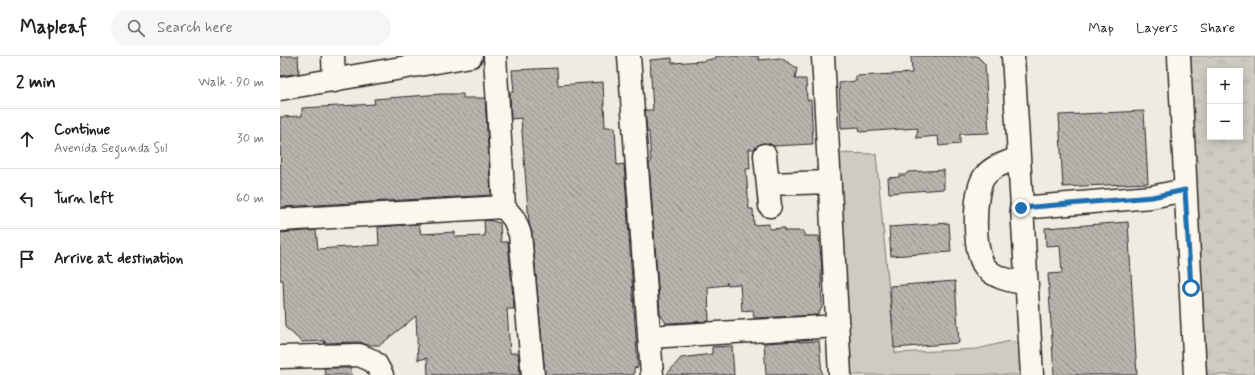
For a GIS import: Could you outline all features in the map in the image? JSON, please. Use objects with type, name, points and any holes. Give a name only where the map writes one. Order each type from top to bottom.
[{"type":"street","points":[[333,56],[334,80]]},
{"type":"street","points":[[280,89],[471,56]]},
{"type":"street","points":[[495,56],[504,207],[514,219],[520,234],[533,375]]},
{"type":"street","points":[[629,56],[652,375]]},
{"type":"street","points":[[823,56],[840,375]]},
{"type":"street","points":[[1013,56],[1032,375]]},
{"type":"street","points":[[1179,56],[1195,375]]},
{"type":"street","points":[[765,155],[770,206]]},
{"type":"street","points":[[1018,158],[994,167],[984,178],[976,206],[976,231],[980,254],[984,266],[994,275],[1027,284]]},
{"type":"street","points":[[768,184],[830,182]]},
{"type":"street","points":[[1021,208],[1152,197],[1185,190]]},
{"type":"street","points":[[280,220],[504,207]]},
{"type":"street","points":[[649,337],[838,326]]},
{"type":"street","points":[[280,357],[359,355],[376,364],[382,375]]},
{"type":"green space","points":[[1183,56],[1255,56],[1255,375],[1201,375]]},
{"type":"green space","points":[[835,153],[876,154],[895,353],[977,349],[1010,341],[1019,343],[1021,375],[845,375]]},
{"type":"building","points":[[280,56],[298,56],[299,73],[280,76]]},
{"type":"building","points":[[716,56],[758,56],[759,60],[781,58],[797,68],[795,79],[806,79],[807,100],[811,100],[813,144],[774,146],[763,143],[754,149],[749,149],[750,169],[746,169],[749,209],[753,209],[754,225],[769,224],[769,229],[784,228],[784,231],[804,231],[804,236],[819,236],[822,270],[822,308],[817,315],[754,318],[753,310],[742,311],[740,284],[728,285],[726,282],[727,285],[708,287],[709,321],[666,323],[660,314],[649,163],[651,162],[649,132],[647,132],[645,110],[653,110],[650,60],[672,58],[672,63],[703,61],[716,58]]},
{"type":"building","points":[[911,56],[977,56],[985,64],[989,133],[960,134],[960,144],[939,146],[938,136],[916,138],[918,128],[860,132],[859,127],[841,128],[839,83],[856,81],[856,76],[912,73]]},
{"type":"building","points":[[557,68],[558,85],[603,82],[605,127],[615,127],[617,165],[624,164],[638,367],[634,368],[634,375],[545,375],[532,233],[529,223],[521,118],[511,119],[510,92],[514,92],[512,70]]},
{"type":"building","points":[[441,94],[463,94],[463,98],[485,98],[491,195],[281,207],[280,117],[302,116],[302,108],[375,104],[374,99]]},
{"type":"building","points":[[1144,111],[1148,183],[1063,187],[1059,115]]},
{"type":"building","points":[[944,170],[944,189],[889,193],[888,178],[899,177],[899,175],[905,175],[908,172]]},
{"type":"building","points":[[488,220],[500,223],[501,242],[508,242],[514,309],[507,309],[510,353],[518,353],[520,375],[428,375],[427,358],[418,360],[416,316],[380,345],[368,345],[359,342],[302,342],[285,327],[283,280],[280,280],[280,233],[316,230],[318,249],[379,245],[378,227],[419,224],[421,234],[455,232],[455,237],[485,236],[484,221]]},
{"type":"building","points":[[1128,222],[1137,375],[1054,375],[1048,274],[1062,273],[1060,245],[1046,246],[1045,228]]},
{"type":"building","points":[[949,223],[951,252],[891,256],[889,227]]},
{"type":"building","points":[[955,281],[959,343],[894,348],[890,286]]},
{"type":"building","points":[[800,341],[799,342],[819,341],[822,375],[766,375],[764,343]]},
{"type":"building","points":[[732,346],[734,375],[666,375],[681,358],[712,354],[712,347]]},
{"type":"building","points":[[324,368],[351,368],[352,375],[325,375]]},
{"type":"route","points":[[1021,208],[1152,197],[1185,190],[1191,288]]}]
